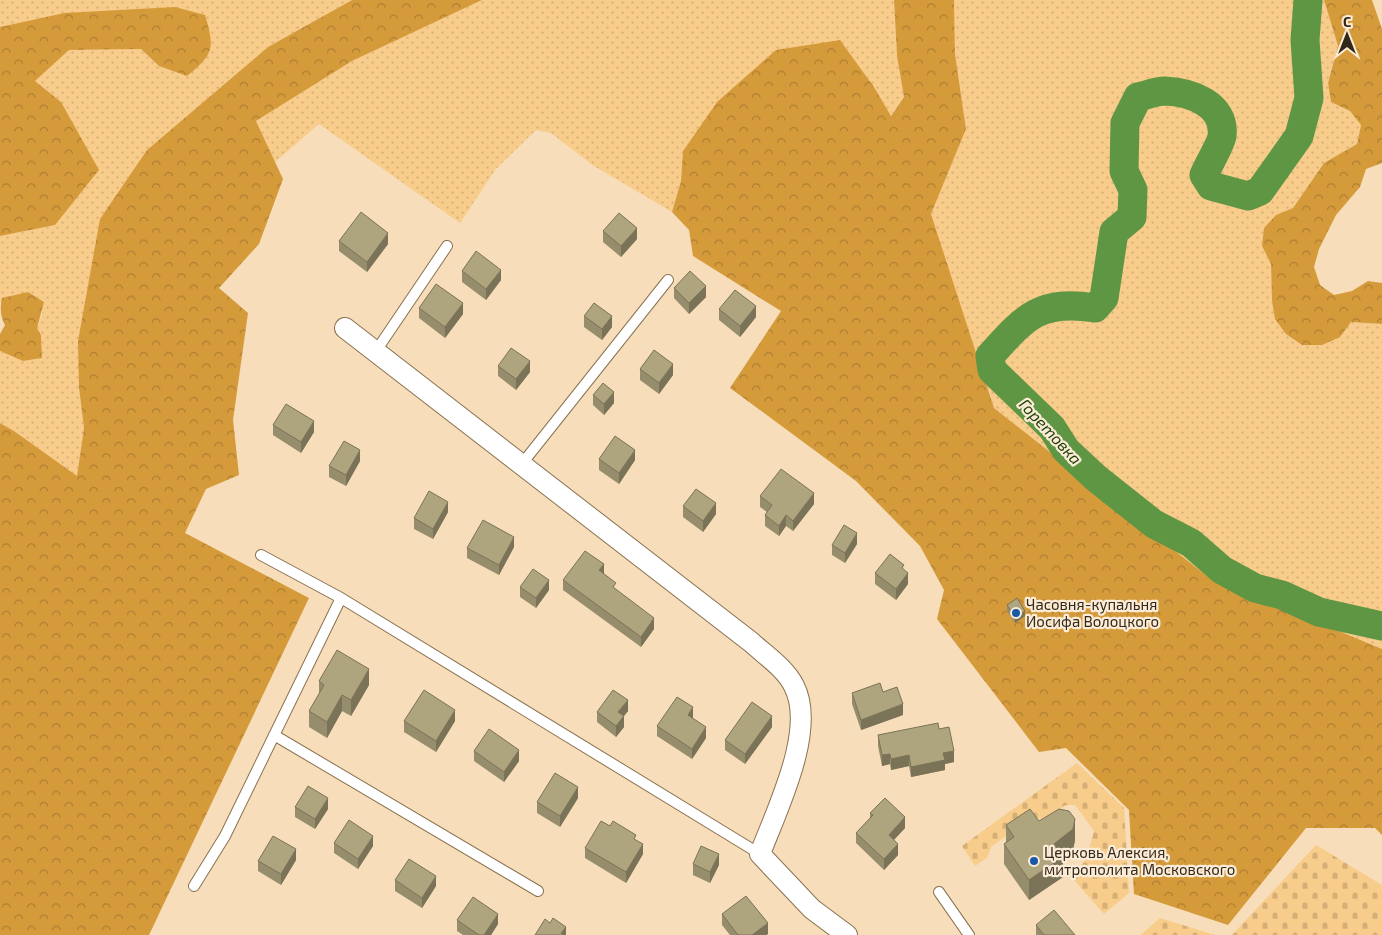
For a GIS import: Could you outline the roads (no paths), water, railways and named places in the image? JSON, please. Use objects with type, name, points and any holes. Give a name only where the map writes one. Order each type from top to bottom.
[{"type":"street","points":[[346,328],[751,642],[781,670],[794,686],[801,710],[801,730],[797,752],[760,854],[812,910],[847,935]]},
{"type":"lane","points":[[376,351],[447,246]]},
{"type":"lane","points":[[521,465],[668,280]]},
{"type":"lane","points":[[262,555],[341,598],[760,854]]},
{"type":"lane","points":[[194,886],[225,836],[341,598]]},
{"type":"lane","points":[[274,735],[538,892]]},
{"type":"lane","points":[[939,892],[969,935]]},
{"type":"waterway","name":"Горетовка","points":[[1308,0],[1305,40],[1309,98],[1299,136],[1260,191],[1248,196],[1211,186],[1204,175],[1222,136],[1222,125],[1212,108],[1195,97],[1175,92],[1162,91],[1138,97],[1125,123],[1124,171],[1133,190],[1132,217],[1114,232],[1104,298],[1095,308],[1060,306],[1035,314],[1013,331],[990,356],[992,370],[1052,428],[1066,450],[1096,478],[1154,524],[1191,543],[1222,570],[1255,588],[1282,595],[1319,612],[1382,626]]},
{"type":"place","name":"Часовня-купальня Иосифа Волоцкого","points":[[1016,613]]},
{"type":"place","name":"Церковь Алексия, митрополита Московского","points":[[1034,861]]}]
